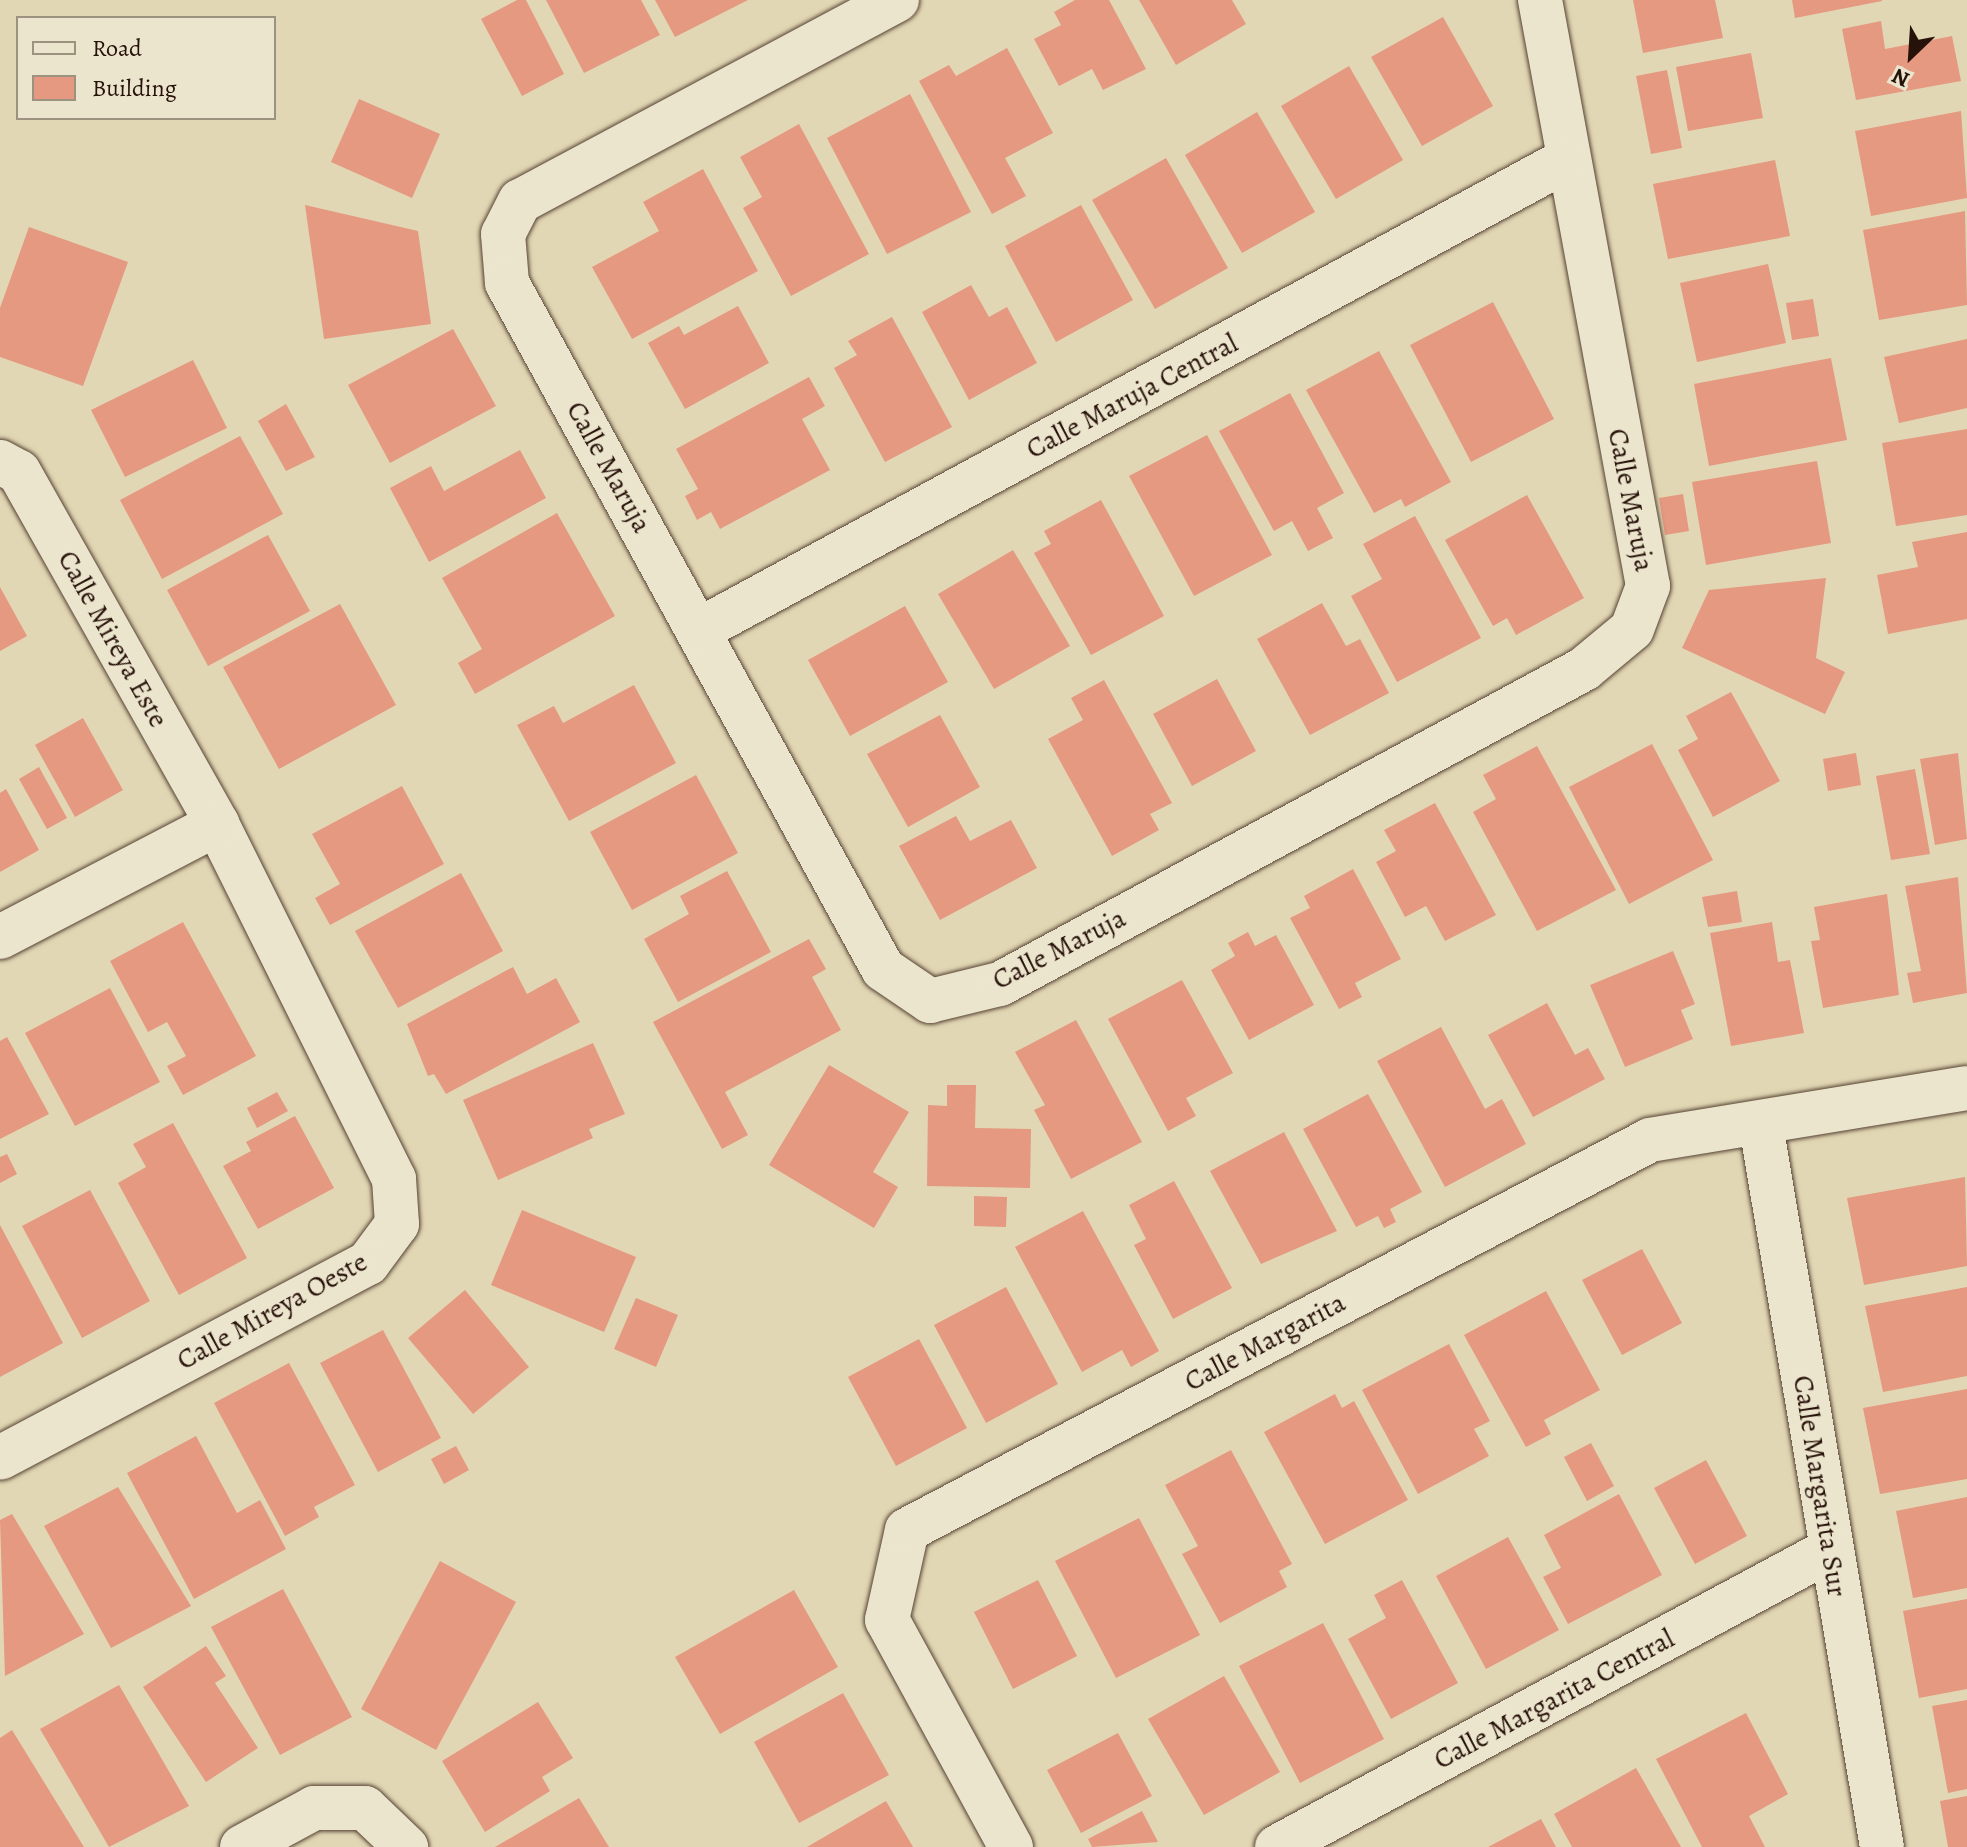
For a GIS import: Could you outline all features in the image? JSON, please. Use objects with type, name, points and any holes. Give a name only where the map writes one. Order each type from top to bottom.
[{"type":"street","name":"Calle Maruja","points":[[897,0],[520,201],[503,234],[507,283],[883,969],[930,1001],[1000,984],[1570,676],[1632,629],[1648,586],[1565,161],[1540,0]]},
{"type":"street","name":"Calle Maruja Central","points":[[699,630],[1565,161]]},
{"type":"street","name":"Calle Mireya Este","points":[[0,462],[19,472],[217,824]]},
{"type":"street","points":[[0,937],[217,824]]},
{"type":"street","name":"Calle Mireya Oeste","points":[[0,1458],[368,1263],[397,1224],[394,1179],[217,824]]},
{"type":"street","name":"Calle Margarita","points":[[1011,1847],[887,1620],[907,1530],[1650,1140],[1761,1125],[1967,1088]]},
{"type":"street","name":"Calle Margarita Sur","points":[[1761,1125],[1882,1847]]},
{"type":"street","name":"Calle Margarita Central","points":[[1277,1847],[1830,1550]]},
{"type":"street","points":[[242,1847],[314,1808],[365,1808],[406,1847]]},
{"type":"building","points":[[517,0],[526,0],[564,74],[522,96],[481,19]]},
{"type":"building","points":[[546,0],[641,0],[660,35],[584,73]]},
{"type":"building","points":[[655,0],[748,0],[675,37]]},
{"type":"building","points":[[1075,0],[1109,0],[1146,69],[1103,90],[1092,69],[1059,86],[1034,39],[1061,25],[1054,12]]},
{"type":"building","points":[[1139,0],[1232,0],[1246,24],[1176,65]]},
{"type":"building","points":[[1633,0],[1715,0],[1723,38],[1643,53]]},
{"type":"building","points":[[1792,0],[1882,0],[1882,1],[1795,18]]},
{"type":"building","points":[[1443,17],[1493,106],[1422,146],[1371,57]]},
{"type":"building","points":[[1881,21],[1885,49],[1952,36],[1961,81],[1856,100],[1842,29]]},
{"type":"building","points":[[1007,48],[1053,133],[1005,158],[1026,196],[992,214],[919,81],[949,65],[956,76]]},
{"type":"building","points":[[1751,53],[1763,118],[1688,131],[1676,67]]},
{"type":"building","points":[[1349,66],[1403,160],[1336,199],[1281,106]]},
{"type":"building","points":[[1667,70],[1682,148],[1651,154],[1636,76]]},
{"type":"building","points":[[910,94],[971,212],[887,254],[827,138]]},
{"type":"building","points":[[359,99],[440,134],[412,198],[331,162]]},
{"type":"building","points":[[1961,111],[1967,198],[1871,216],[1855,131]]},
{"type":"building","points":[[1257,112],[1315,212],[1242,253],[1185,155]]},
{"type":"building","points":[[799,124],[869,254],[791,296],[743,208],[762,197],[740,157]]},
{"type":"building","points":[[1166,158],[1228,268],[1155,309],[1092,200]]},
{"type":"building","points":[[1775,160],[1790,236],[1668,259],[1653,184]]},
{"type":"building","points":[[703,169],[758,271],[632,339],[592,267],[659,231],[643,202]]},
{"type":"building","points":[[305,205],[418,231],[431,324],[324,339]]},
{"type":"building","points":[[1081,205],[1133,300],[1056,342],[1005,246]]},
{"type":"building","points":[[1965,211],[1967,305],[1879,320],[1863,230]]},
{"type":"building","points":[[29,227],[128,262],[83,386],[0,357],[0,308]]},
{"type":"building","points":[[1768,264],[1786,343],[1697,362],[1680,283]]},
{"type":"building","points":[[971,285],[989,317],[1007,307],[1037,363],[969,400],[922,312]]},
{"type":"building","points":[[1813,299],[1819,336],[1792,340],[1786,303]]},
{"type":"building","points":[[1493,302],[1554,419],[1471,462],[1410,345]]},
{"type":"building","points":[[738,306],[769,363],[685,409],[648,343],[679,326],[684,335]]},
{"type":"building","points":[[892,317],[952,427],[885,462],[834,368],[857,355],[848,341]]},
{"type":"building","points":[[453,329],[496,406],[390,463],[348,385]]},
{"type":"building","points":[[1967,339],[1967,408],[1899,423],[1884,357]]},
{"type":"building","points":[[1379,351],[1451,482],[1405,507],[1401,499],[1374,513],[1306,390]]},
{"type":"building","points":[[1831,358],[1847,440],[1709,466],[1694,384]]},
{"type":"building","points":[[193,360],[227,428],[125,477],[91,410]]},
{"type":"building","points":[[809,377],[825,406],[802,419],[830,470],[720,529],[711,512],[697,520],[685,496],[698,489],[676,449]]},
{"type":"building","points":[[1290,393],[1344,493],[1317,508],[1333,538],[1308,551],[1292,521],[1274,531],[1219,431]]},
{"type":"building","points":[[286,404],[315,457],[286,471],[258,421]]},
{"type":"building","points":[[1967,429],[1967,515],[1896,526],[1882,443]]},
{"type":"building","points":[[1207,435],[1272,555],[1194,596],[1129,476]]},
{"type":"building","points":[[240,436],[283,514],[162,579],[120,500]]},
{"type":"building","points":[[520,450],[546,498],[429,562],[390,488],[431,466],[444,491]]},
{"type":"building","points":[[1817,461],[1831,543],[1706,565],[1692,482]]},
{"type":"building","points":[[1683,494],[1689,531],[1665,535],[1659,498]]},
{"type":"building","points":[[1527,495],[1584,598],[1516,635],[1507,618],[1493,626],[1445,540]]},
{"type":"building","points":[[1101,500],[1164,616],[1091,655],[1034,553],[1051,544],[1044,531]]},
{"type":"building","points":[[557,513],[615,616],[475,694],[458,663],[482,649],[442,578]]},
{"type":"building","points":[[1415,516],[1481,638],[1397,682],[1351,596],[1382,579],[1363,544]]},
{"type":"building","points":[[1967,532],[1967,619],[1888,634],[1877,575],[1918,567],[1912,542]]},
{"type":"building","points":[[268,535],[310,611],[208,666],[167,590]]},
{"type":"building","points":[[1013,550],[1070,646],[994,689],[938,594]]},
{"type":"building","points":[[1826,578],[1816,658],[1845,672],[1825,714],[1682,648],[1709,590]]},
{"type":"building","points":[[0,587],[27,636],[0,651]]},
{"type":"building","points":[[1322,603],[1346,646],[1360,639],[1389,693],[1310,735],[1257,639]]},
{"type":"building","points":[[340,604],[396,705],[279,769],[223,667]]},
{"type":"building","points":[[905,606],[948,682],[850,736],[808,660]]},
{"type":"building","points":[[1217,679],[1256,751],[1192,786],[1153,714]]},
{"type":"building","points":[[1104,680],[1172,803],[1150,814],[1159,830],[1112,856],[1048,739],[1083,720],[1071,698]]},
{"type":"building","points":[[634,685],[676,763],[569,821],[517,725],[554,706],[563,723]]},
{"type":"building","points":[[1731,692],[1780,781],[1713,817],[1678,750],[1698,739],[1686,716]]},
{"type":"building","points":[[940,715],[980,787],[908,827],[867,754]]},
{"type":"building","points":[[83,718],[123,790],[75,817],[35,745]]},
{"type":"building","points":[[1652,744],[1713,860],[1629,904],[1569,787]]},
{"type":"building","points":[[1537,746],[1616,890],[1537,931],[1473,812],[1496,799],[1483,775]]},
{"type":"building","points":[[1856,753],[1861,785],[1828,791],[1823,759]]},
{"type":"building","points":[[1958,753],[1967,839],[1935,845],[1920,759]]},
{"type":"building","points":[[39,767],[67,818],[47,829],[19,779]]},
{"type":"building","points":[[1915,769],[1930,854],[1891,860],[1876,776]]},
{"type":"building","points":[[696,775],[738,853],[632,910],[590,832]]},
{"type":"building","points":[[402,786],[444,864],[330,925],[315,898],[340,884],[312,834]]},
{"type":"building","points":[[6,789],[39,850],[0,872],[0,793]]},
{"type":"building","points":[[1435,803],[1496,915],[1445,941],[1426,906],[1405,917],[1376,862],[1396,851],[1384,830]]},
{"type":"building","points":[[956,816],[970,841],[1011,820],[1037,868],[940,920],[899,846]]},
{"type":"building","points":[[1353,869],[1401,959],[1355,983],[1362,997],[1339,1009],[1290,918],[1310,908],[1304,896]]},
{"type":"building","points":[[727,871],[771,952],[678,1002],[644,939],[689,914],[680,896]]},
{"type":"building","points":[[461,873],[503,951],[398,1008],[355,931]]},
{"type":"building","points":[[1958,877],[1967,993],[1913,1003],[1907,973],[1921,971],[1905,886]]},
{"type":"building","points":[[1737,891],[1742,922],[1708,927],[1702,897]]},
{"type":"building","points":[[1887,894],[1899,995],[1823,1008],[1811,941],[1820,940],[1814,907]]},
{"type":"building","points":[[183,922],[256,1056],[183,1095],[167,1066],[186,1056],[167,1022],[148,1032],[110,961]]},
{"type":"building","points":[[1772,922],[1778,962],[1790,960],[1804,1033],[1731,1046],[1710,933]]},
{"type":"building","points":[[1248,932],[1255,946],[1276,935],[1314,1005],[1249,1040],[1211,970],[1235,956],[1228,943]]},
{"type":"building","points":[[809,939],[826,969],[812,977],[841,1030],[725,1092],[748,1135],[722,1149],[653,1022]]},
{"type":"building","points":[[1673,951],[1695,1004],[1681,1010],[1693,1039],[1625,1067],[1590,985]]},
{"type":"building","points":[[513,967],[527,994],[556,978],[580,1022],[446,1094],[434,1074],[428,1076],[407,1024]]},
{"type":"building","points":[[1182,980],[1233,1073],[1186,1098],[1196,1116],[1168,1131],[1108,1019]]},
{"type":"building","points":[[110,988],[160,1082],[75,1126],[25,1033]]},
{"type":"building","points":[[1547,1003],[1575,1055],[1588,1048],[1605,1079],[1533,1117],[1488,1035]]},
{"type":"building","points":[[1076,1020],[1142,1142],[1071,1179],[1034,1110],[1045,1105],[1015,1052]]},
{"type":"building","points":[[1441,1027],[1485,1109],[1502,1099],[1526,1144],[1445,1187],[1377,1061]]},
{"type":"building","points":[[7,1037],[49,1114],[0,1139],[0,1041]]},
{"type":"building","points":[[593,1043],[625,1114],[589,1129],[593,1138],[498,1180],[463,1100]]},
{"type":"building","points":[[829,1065],[909,1112],[873,1172],[898,1187],[874,1228],[769,1165]]},
{"type":"building","points":[[947,1085],[976,1085],[975,1128],[1031,1129],[1030,1188],[927,1186],[928,1105],[947,1106]]},
{"type":"building","points":[[277,1092],[288,1111],[257,1128],[247,1108]]},
{"type":"building","points":[[1368,1094],[1422,1192],[1390,1209],[1396,1222],[1384,1228],[1378,1216],[1356,1227],[1303,1129]]},
{"type":"building","points":[[295,1116],[334,1188],[258,1229],[223,1166],[251,1151],[246,1142]]},
{"type":"building","points":[[173,1123],[247,1258],[179,1295],[118,1183],[146,1167],[133,1144]]},
{"type":"building","points":[[1284,1132],[1337,1231],[1261,1264],[1210,1171]]},
{"type":"building","points":[[7,1154],[17,1174],[0,1183],[0,1157]]},
{"type":"building","points":[[1965,1177],[1967,1266],[1864,1285],[1847,1198]]},
{"type":"building","points":[[1174,1181],[1232,1288],[1173,1319],[1134,1245],[1146,1239],[1129,1205]]},
{"type":"building","points":[[90,1190],[150,1301],[82,1338],[22,1226]]},
{"type":"building","points":[[974,1196],[1007,1197],[1006,1227],[974,1226]]},
{"type":"building","points":[[522,1210],[636,1257],[604,1332],[491,1285]]},
{"type":"building","points":[[1083,1211],[1159,1351],[1131,1367],[1122,1350],[1082,1372],[1015,1247]]},
{"type":"building","points":[[0,1225],[63,1343],[0,1377]]},
{"type":"building","points":[[1642,1249],[1682,1323],[1622,1355],[1582,1280]]},
{"type":"building","points":[[1006,1287],[1058,1384],[986,1423],[934,1325]]},
{"type":"building","points":[[1967,1287],[1967,1376],[1883,1392],[1865,1306]]},
{"type":"building","points":[[465,1290],[529,1367],[473,1414],[408,1338]]},
{"type":"building","points":[[1546,1291],[1600,1390],[1544,1420],[1551,1434],[1526,1447],[1464,1335]]},
{"type":"building","points":[[636,1298],[678,1315],[656,1367],[614,1349]]},
{"type":"building","points":[[383,1330],[441,1438],[378,1472],[320,1363]]},
{"type":"building","points":[[919,1339],[967,1428],[896,1466],[848,1377]]},
{"type":"building","points":[[1449,1344],[1490,1421],[1474,1429],[1489,1456],[1418,1494],[1362,1390]]},
{"type":"building","points":[[289,1363],[355,1485],[314,1507],[319,1517],[285,1536],[214,1403]]},
{"type":"building","points":[[1967,1389],[1967,1479],[1880,1494],[1863,1408]]},
{"type":"building","points":[[1335,1394],[1342,1408],[1354,1401],[1408,1500],[1325,1544],[1264,1432]]},
{"type":"building","points":[[196,1436],[237,1513],[260,1500],[286,1549],[194,1599],[127,1473]]},
{"type":"building","points":[[1591,1443],[1614,1486],[1587,1501],[1564,1457]]},
{"type":"building","points":[[456,1446],[469,1470],[444,1484],[431,1459]]},
{"type":"building","points":[[1231,1450],[1292,1564],[1279,1571],[1287,1587],[1220,1623],[1182,1554],[1198,1546],[1165,1485]]},
{"type":"building","points":[[1706,1460],[1747,1536],[1695,1564],[1654,1488]]},
{"type":"building","points":[[118,1487],[191,1606],[111,1648],[44,1526]]},
{"type":"building","points":[[1619,1494],[1662,1575],[1568,1624],[1543,1577],[1561,1568],[1544,1535]]},
{"type":"building","points":[[1967,1497],[1967,1588],[1913,1598],[1896,1511]]},
{"type":"building","points":[[12,1514],[84,1634],[5,1676],[0,1520]]},
{"type":"building","points":[[1139,1518],[1200,1635],[1116,1678],[1055,1561]]},
{"type":"building","points":[[1508,1537],[1559,1630],[1486,1669],[1436,1576]]},
{"type":"building","points":[[440,1561],[516,1602],[436,1750],[361,1709]]},
{"type":"building","points":[[1038,1580],[1077,1656],[1013,1689],[974,1612]]},
{"type":"building","points":[[1402,1580],[1458,1683],[1391,1719],[1348,1639],[1386,1618],[1374,1595]]},
{"type":"building","points":[[283,1589],[352,1717],[280,1755],[211,1627]]},
{"type":"building","points":[[794,1590],[838,1667],[720,1734],[675,1657]]},
{"type":"building","points":[[1967,1599],[1967,1689],[1919,1698],[1903,1611]]},
{"type":"building","points":[[1323,1623],[1384,1739],[1300,1783],[1239,1666]]},
{"type":"building","points":[[206,1646],[226,1676],[215,1683],[258,1748],[206,1782],[143,1687]]},
{"type":"building","points":[[1224,1676],[1280,1772],[1204,1815],[1148,1719]]},
{"type":"building","points":[[119,1685],[189,1806],[109,1847],[40,1729]]},
{"type":"building","points":[[843,1693],[889,1775],[799,1823],[754,1742]]},
{"type":"building","points":[[1967,1700],[1967,1789],[1948,1793],[1932,1706]]},
{"type":"building","points":[[538,1702],[573,1758],[542,1777],[550,1791],[485,1832],[442,1761]]},
{"type":"building","points":[[1746,1713],[1788,1794],[1749,1816],[1765,1847],[1702,1847],[1656,1759]]},
{"type":"building","points":[[12,1730],[84,1847],[0,1847],[0,1738]]},
{"type":"building","points":[[1118,1733],[1152,1796],[1081,1833],[1047,1770]]},
{"type":"building","points":[[1636,1768],[1681,1847],[1572,1847],[1554,1814]]},
{"type":"building","points":[[1967,1796],[1967,1847],[1948,1847],[1940,1801]]},
{"type":"building","points":[[579,1798],[609,1847],[495,1847]]},
{"type":"building","points":[[886,1801],[913,1847],[807,1847]]},
{"type":"building","points":[[1142,1811],[1158,1842],[1092,1847],[1088,1839]]},
{"type":"building","points":[[1541,1819],[1556,1847],[1488,1847]]}]
